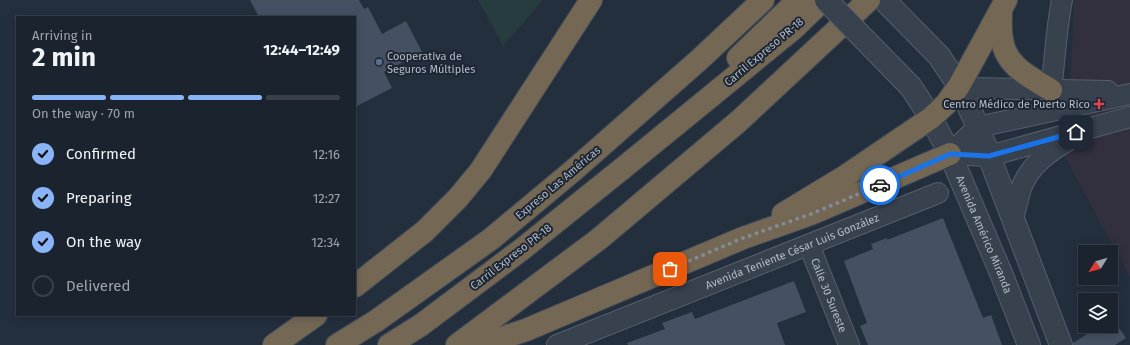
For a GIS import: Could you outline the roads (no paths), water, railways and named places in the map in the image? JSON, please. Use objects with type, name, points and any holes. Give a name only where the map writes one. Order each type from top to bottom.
[{"type":"highway","points":[[356,285],[425,230],[458,198],[481,170],[591,0]]},
{"type":"highway","name":"Expreso Las Américas","points":[[337,345],[376,321],[492,239],[575,170],[699,60],[763,0]]},
{"type":"highway","name":"Carril Expreso PR-18","points":[[628,164],[798,0]]},
{"type":"highway","name":"Carril Expreso PR-18","points":[[389,345],[421,325],[502,264],[628,164],[793,29],[825,0]]},
{"type":"highway","points":[[457,345],[605,234],[738,121],[869,0]]},
{"type":"highway","points":[[1003,5],[1002,39],[1005,51],[1013,64],[1025,74],[1051,90]]},
{"type":"highway","points":[[743,238],[844,177],[930,118],[946,104],[959,86],[1003,5]]},
{"type":"highway","points":[[480,345],[526,330],[743,238],[811,214],[950,154]]},
{"type":"highway","points":[[274,345],[315,316]]},
{"type":"street","name":"Avenida Américo Miranda","points":[[825,0],[911,87],[930,118],[950,154],[1001,273],[1029,345]]},
{"type":"street","points":[[884,0],[939,56],[959,86],[978,127],[1061,345]]},
{"type":"street","points":[[1051,90],[1056,55],[1058,22],[1062,0]]},
{"type":"street","points":[[959,86],[976,88],[1130,92]]},
{"type":"street","points":[[950,154],[978,127],[1130,92]]},
{"type":"street","points":[[950,154],[989,156],[1130,117]]},
{"type":"street","points":[[1013,219],[1022,186],[1034,166],[1046,154],[1090,128]]},
{"type":"street","name":"Avenida Teniente César Luis González","points":[[557,345],[938,193]]},
{"type":"street","name":"Calle 30 Sureste","points":[[809,245],[849,345]]},
{"type":"place","name":"Cooperativa de Seguros Múltiples","points":[[379,62]]},
{"type":"place","name":"Centro Médico de Puerto Rico","points":[[1099,104]]}]
